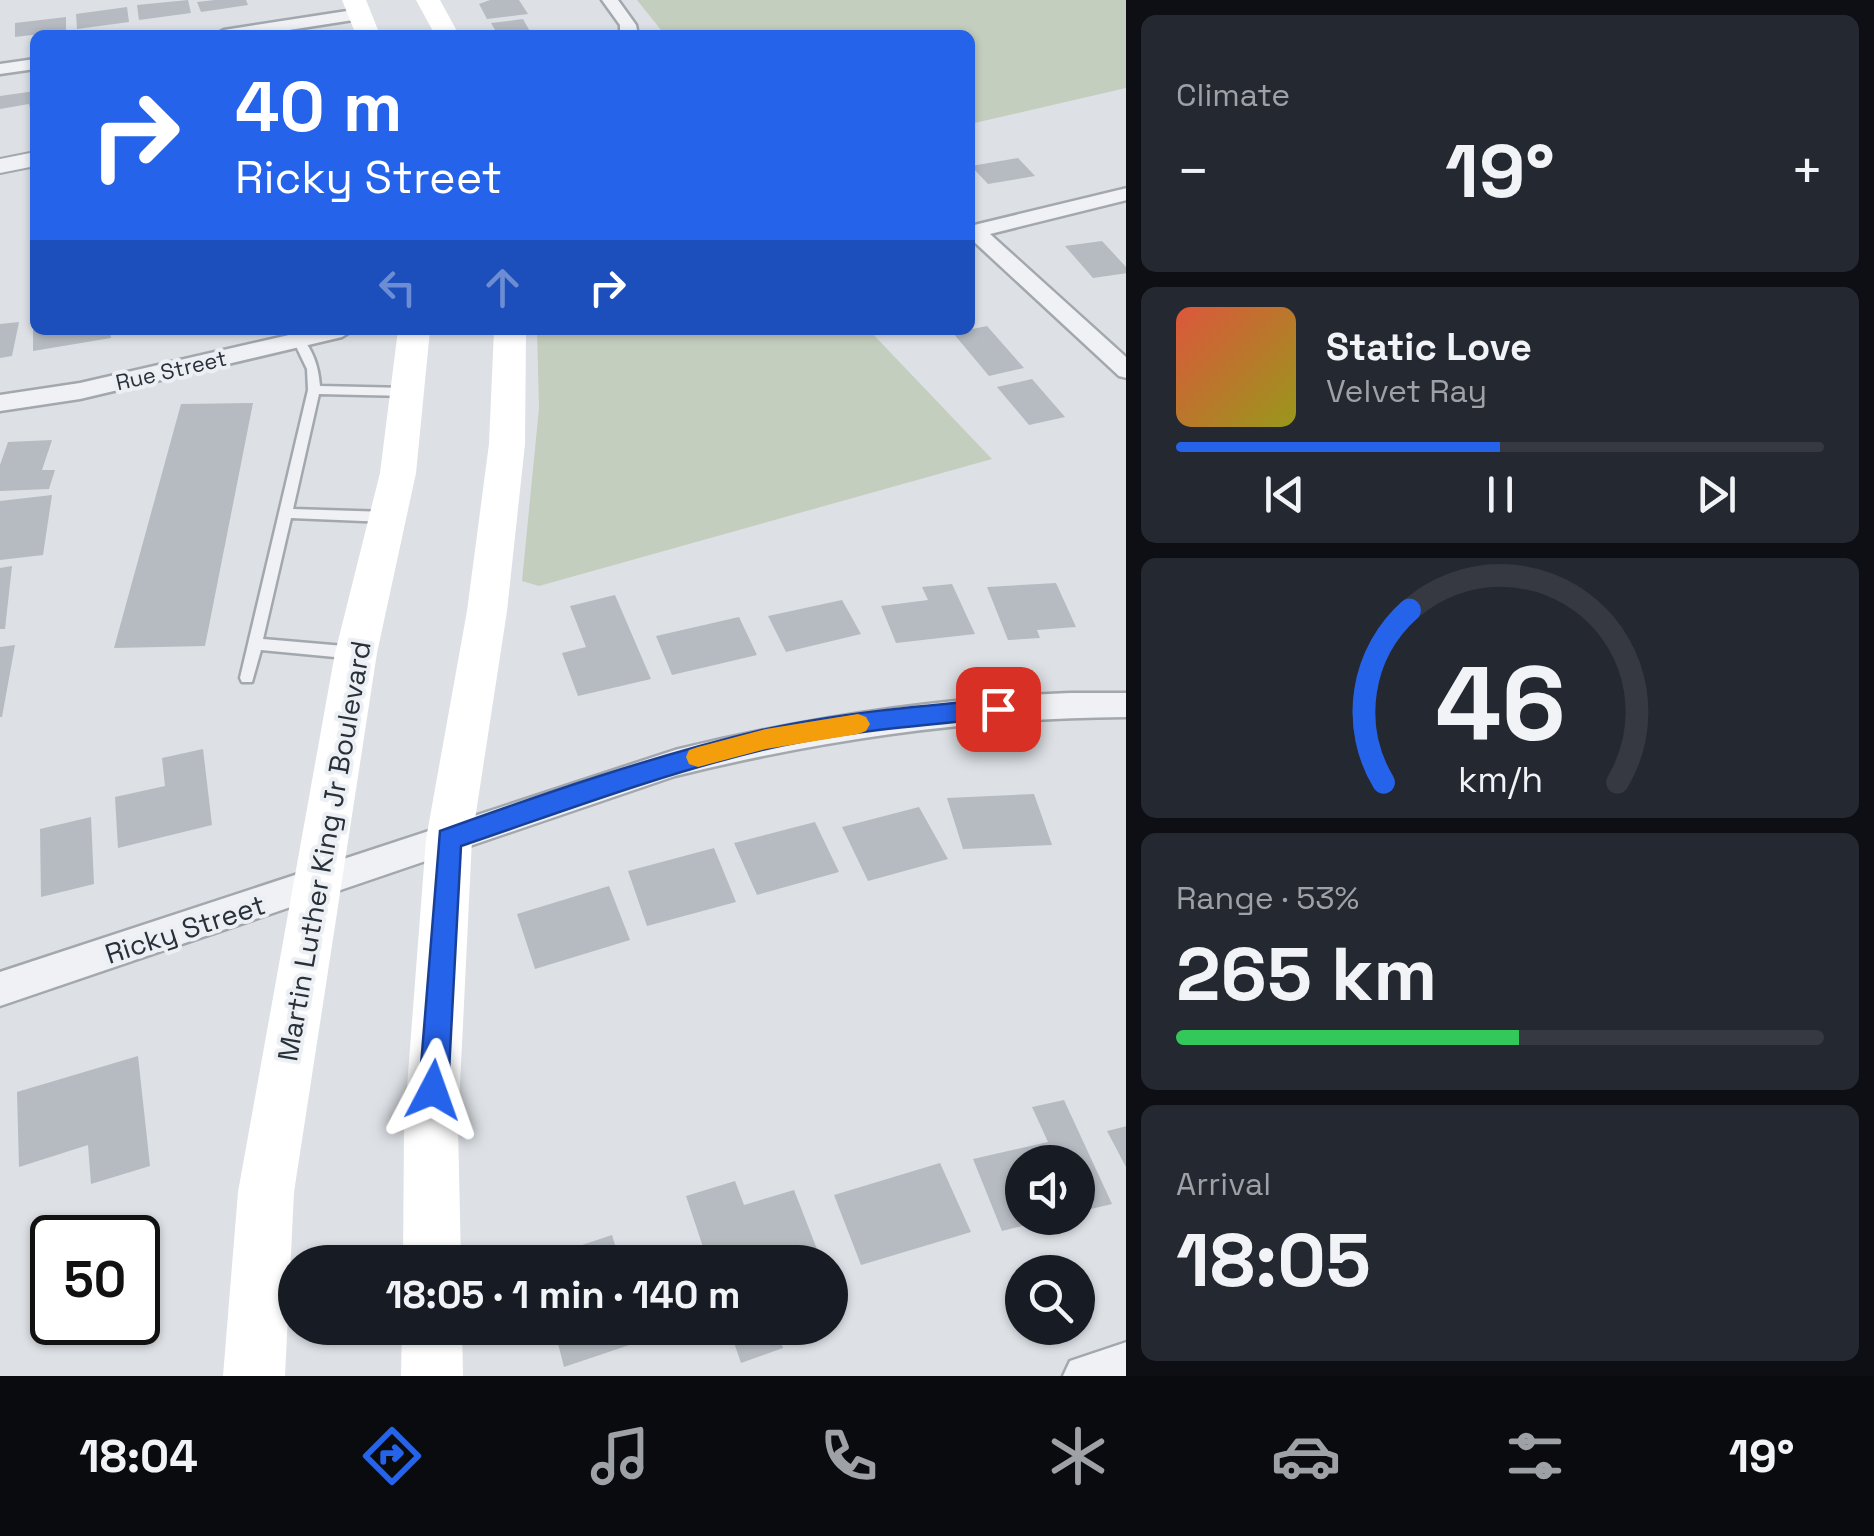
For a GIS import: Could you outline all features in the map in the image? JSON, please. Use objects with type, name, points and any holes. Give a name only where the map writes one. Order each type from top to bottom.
[{"type":"main road","points":[[428,0],[443,30]]},
{"type":"main road","name":"Martin Luther King Jr Boulevard","points":[[254,1376],[266,1192],[356,653],[398,473],[413,335]]},
{"type":"main road","points":[[432,1245],[431,1126],[449,839],[487,610],[505,462],[510,335]]},
{"type":"main road","points":[[432,1345],[432,1376]]},
{"type":"street","points":[[610,0],[628,30]]},
{"type":"street","points":[[260,30],[361,16]]},
{"type":"street","points":[[0,69],[30,65]]},
{"type":"street","points":[[0,166],[30,160]]},
{"type":"street","points":[[1126,194],[975,231],[1126,371]]},
{"type":"street","name":"Rue Street","points":[[0,403],[80,391],[320,335]]},
{"type":"street","name":"Ricky Street","points":[[0,989],[317,886],[675,762],[766,739],[910,716],[1126,705]]},
{"type":"street","points":[[1085,1376],[1126,1364]]},
{"type":"lane","points":[[247,678],[314,390],[312,369],[299,340]]},
{"type":"lane","points":[[314,390],[407,392]]},
{"type":"lane","points":[[286,512],[388,517]]},
{"type":"lane","points":[[255,644],[356,653]]},
{"type":"green space","points":[[637,0],[1126,0],[1126,88],[975,123],[975,30],[661,30]]},
{"type":"green space","points":[[537,335],[874,335],[992,459],[539,586],[522,581],[539,408]]},
{"type":"building","points":[[188,0],[191,13],[139,20],[137,5]]},
{"type":"building","points":[[246,0],[248,5],[201,12],[197,2]]},
{"type":"building","points":[[519,0],[528,14],[487,19],[479,4]]},
{"type":"building","points":[[127,7],[129,22],[77,29],[76,14]]},
{"type":"building","points":[[66,17],[66,30],[30,30],[30,35],[15,37],[15,23]]},
{"type":"building","points":[[523,19],[529,30],[495,30],[491,23]]},
{"type":"building","points":[[30,92],[30,108],[29,104],[0,109],[0,96]]},
{"type":"building","points":[[1018,158],[1035,176],[988,184],[975,165]]},
{"type":"building","points":[[1102,241],[1126,267],[1126,273],[1093,278],[1065,246]]},
{"type":"building","points":[[19,322],[12,356],[0,358],[0,324]]},
{"type":"building","points":[[987,326],[1024,368],[989,376],[955,335],[975,335],[975,328]]},
{"type":"building","points":[[33,335],[111,335],[111,338],[33,351]]},
{"type":"building","points":[[1032,379],[1065,417],[1029,425],[997,387]]},
{"type":"building","points":[[253,403],[205,646],[114,648],[181,404]]},
{"type":"building","points":[[52,440],[42,470],[55,470],[49,489],[0,491],[0,465],[8,442]]},
{"type":"building","points":[[52,495],[43,555],[0,560],[0,501]]},
{"type":"building","points":[[12,566],[5,629],[0,629],[0,568]]},
{"type":"building","points":[[1056,583],[1076,627],[1037,630],[1040,638],[1008,640],[987,587]]},
{"type":"building","points":[[952,584],[975,634],[896,643],[881,606],[928,600],[922,587]]},
{"type":"building","points":[[615,595],[651,679],[578,696],[562,653],[586,647],[570,606]]},
{"type":"building","points":[[842,600],[861,634],[786,652],[768,616]]},
{"type":"building","points":[[739,617],[757,655],[672,675],[656,636]]},
{"type":"building","points":[[15,645],[2,717],[0,717],[0,647]]},
{"type":"building","points":[[203,749],[212,825],[118,848],[115,797],[165,786],[162,758]]},
{"type":"building","points":[[1034,794],[1052,845],[963,849],[947,798]]},
{"type":"building","points":[[919,807],[948,859],[868,881],[842,827]]},
{"type":"building","points":[[91,817],[94,884],[41,897],[40,829]]},
{"type":"building","points":[[815,822],[839,872],[757,895],[734,843]]},
{"type":"building","points":[[714,848],[736,902],[647,926],[628,871]]},
{"type":"building","points":[[609,886],[630,940],[535,969],[517,914]]},
{"type":"building","points":[[138,1056],[150,1166],[91,1184],[88,1145],[19,1167],[17,1092]]},
{"type":"building","points":[[1064,1100],[1085,1145],[1035,1145],[1048,1142],[1032,1107]]},
{"type":"building","points":[[1126,1126],[1126,1167],[1107,1131]]},
{"type":"building","points":[[1005,1152],[1005,1230],[1002,1231],[973,1159]]},
{"type":"building","points":[[940,1163],[971,1232],[861,1265],[834,1195]]},
{"type":"building","points":[[1095,1167],[1112,1204],[1095,1208]]},
{"type":"building","points":[[735,1181],[744,1205],[794,1190],[815,1245],[702,1245],[686,1196]]},
{"type":"building","points":[[612,1235],[615,1245],[582,1245]]},
{"type":"building","points":[[558,1345],[629,1345],[564,1367]]},
{"type":"building","points":[[735,1345],[782,1345],[783,1348],[741,1363]]},
{"type":"slow traffic","points":[[698,757],[766,739],[858,724]]},
{"type":"route","points":[[433,1090],[449,839],[675,762],[766,739],[892,718],[998,709]]}]
